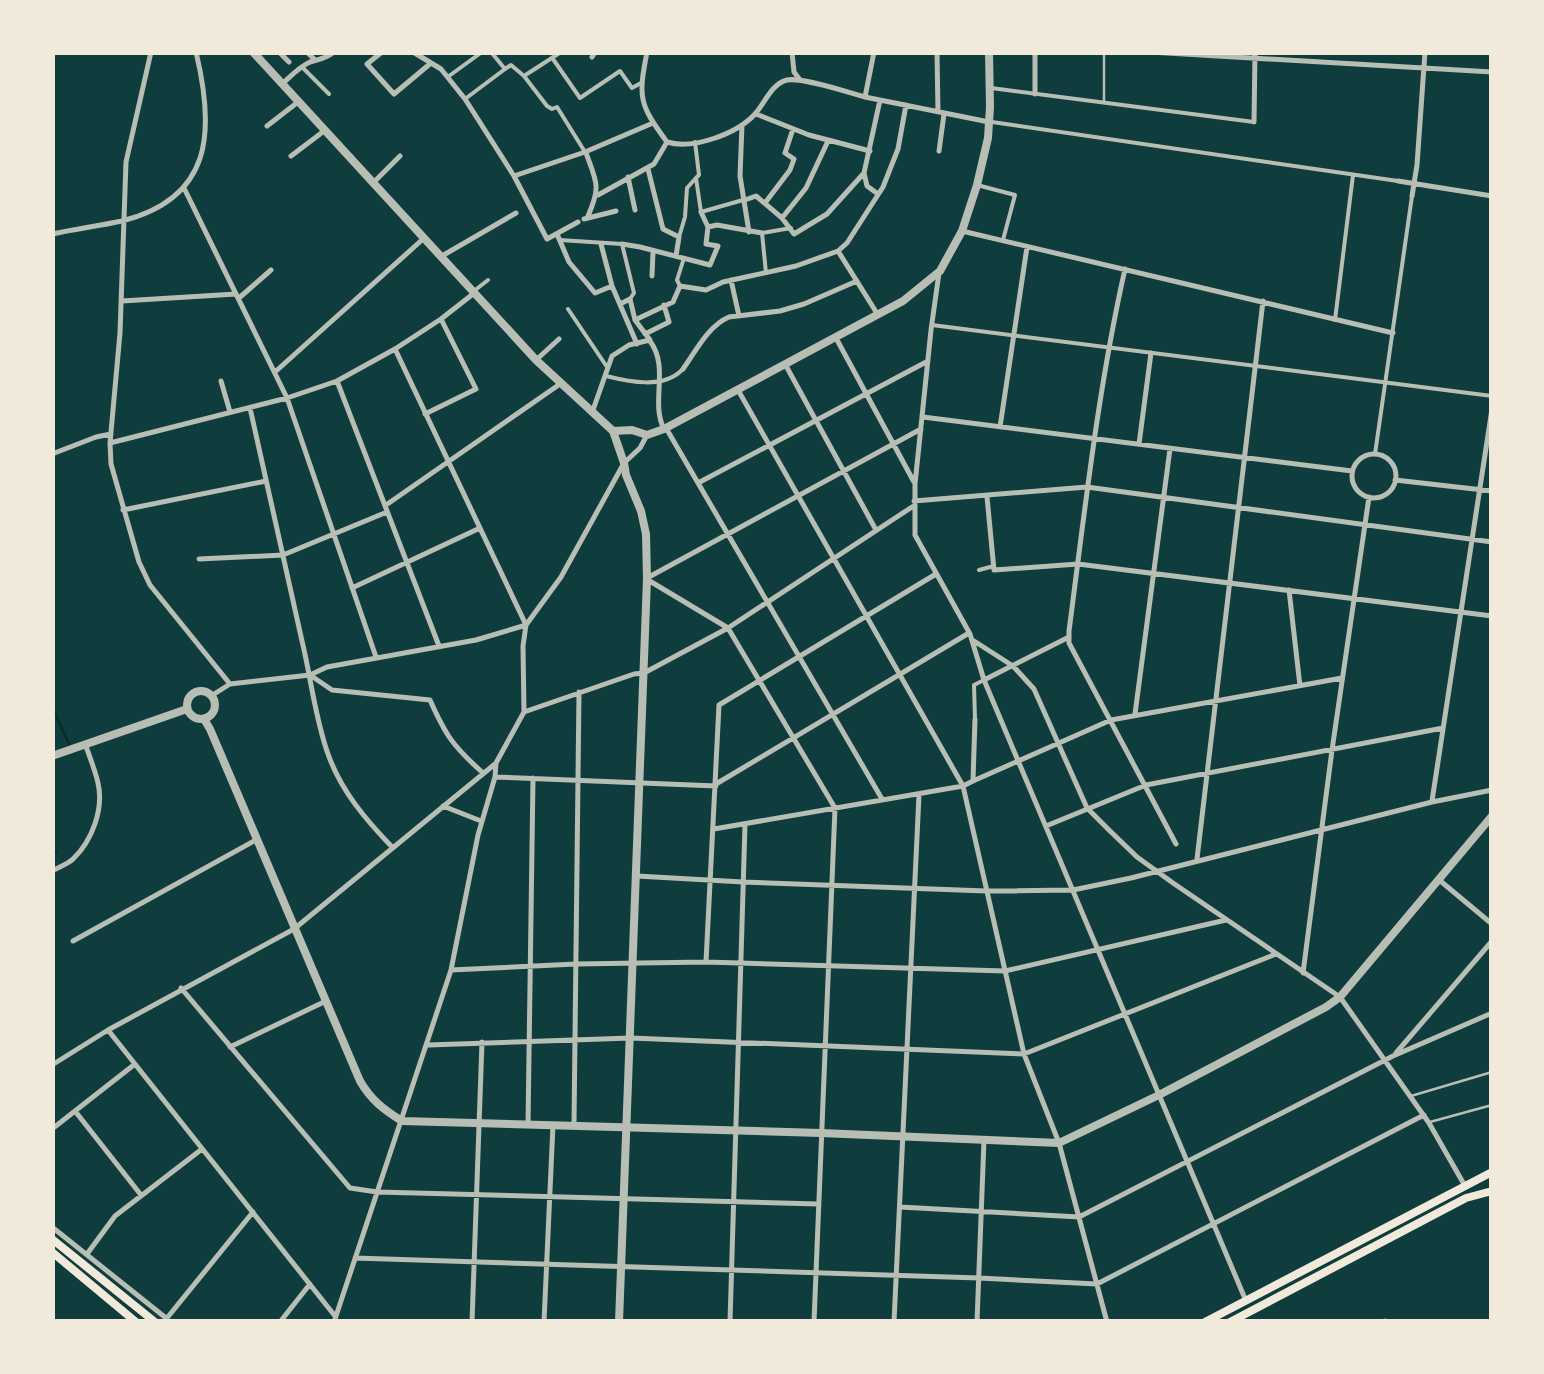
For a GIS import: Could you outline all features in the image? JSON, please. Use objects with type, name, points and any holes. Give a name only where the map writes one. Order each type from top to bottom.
[{"type":"main road","points":[[1205,1322],[1492,1172]]},
{"type":"main road","points":[[1230,1322],[1252,1314],[1466,1198],[1490,1193]]},
{"type":"main road","points":[[52,1239],[155,1322]]},
{"type":"main road","points":[[52,1252],[136,1322]]},
{"type":"street","points":[[151,52],[126,162],[111,464],[139,562],[150,585],[230,684]]},
{"type":"street","points":[[52,234],[124,220],[162,205],[184,188],[197,170],[204,149],[204,87],[196,52]]},
{"type":"street","points":[[253,52],[536,360],[612,431],[640,511],[646,534],[644,672],[619,1322]]},
{"type":"street","points":[[279,52],[329,94]]},
{"type":"street","points":[[308,52],[314,60]]},
{"type":"street","points":[[282,84],[299,68],[314,60],[326,60],[334,52]]},
{"type":"street","points":[[382,52],[367,64],[394,94],[430,63]]},
{"type":"street","points":[[414,52],[441,70],[465,99],[514,176],[547,239],[640,246],[710,265],[718,246],[706,244],[708,227],[696,178]]},
{"type":"street","points":[[448,77],[482,52]]},
{"type":"street","points":[[491,52],[505,69]]},
{"type":"street","points":[[524,76],[561,52]]},
{"type":"street","points":[[647,52],[641,83],[643,103],[667,142],[678,145],[718,137],[742,125],[756,114],[776,86],[800,80],[990,122],[1492,196]]},
{"type":"street","points":[[792,52],[794,72],[800,80]]},
{"type":"street","points":[[865,97],[874,52]]},
{"type":"street","points":[[937,52],[939,151]]},
{"type":"street","points":[[989,52],[990,122],[977,186],[962,231],[940,271],[930,333],[915,484],[915,535],[974,641],[984,680],[1252,1314]]},
{"type":"street","points":[[1035,52],[1035,94]]},
{"type":"street","points":[[1150,52],[1255,55],[1492,72]]},
{"type":"street","points":[[1330,61],[1332,52]]},
{"type":"street","points":[[1375,454],[1414,184],[1425,52]]},
{"type":"street","points":[[990,88],[1254,122],[1255,55]]},
{"type":"street","points":[[552,59],[580,98],[620,71],[632,88],[641,83]]},
{"type":"street","points":[[465,99],[511,64],[547,106],[557,107],[586,152],[598,195]]},
{"type":"street","points":[[708,227],[717,225],[762,234],[792,231],[827,214],[864,173],[880,100]]},
{"type":"street","points":[[267,126],[298,102]]},
{"type":"street","points":[[680,286],[706,290],[838,251],[878,194],[898,149],[906,106]]},
{"type":"street","points":[[756,114],[870,153]]},
{"type":"street","points":[[514,176],[654,124]]},
{"type":"street","points":[[742,125],[740,176],[749,232]]},
{"type":"street","points":[[766,204],[790,170],[794,159],[785,153],[794,128]]},
{"type":"street","points":[[290,156],[326,130]]},
{"type":"street","points":[[782,218],[806,188],[828,141]]},
{"type":"street","points":[[558,237],[583,219],[598,195],[648,168],[667,142]]},
{"type":"street","points":[[635,320],[673,302],[680,286],[680,237],[686,217],[687,188],[699,174],[695,142]]},
{"type":"street","points":[[374,182],[400,156]]},
{"type":"street","points":[[648,168],[663,229],[680,237]]},
{"type":"street","points":[[864,173],[867,186],[878,194]]},
{"type":"street","points":[[1335,320],[1353,174]]},
{"type":"street","points":[[628,177],[636,210]]},
{"type":"street","points":[[977,186],[1015,196],[1002,240]]},
{"type":"street","points":[[184,188],[288,398],[376,657]]},
{"type":"street","points":[[702,212],[756,196],[792,231]]},
{"type":"street","points":[[583,219],[616,212]]},
{"type":"street","points":[[442,256],[516,213]]},
{"type":"street","points":[[962,231],[1393,333]]},
{"type":"street","points":[[762,234],[766,273]]},
{"type":"street","points":[[275,372],[425,237]]},
{"type":"street","points":[[558,237],[570,262],[594,293],[612,286]]},
{"type":"street","points":[[600,244],[612,286],[638,344]]},
{"type":"street","points":[[620,304],[634,292],[622,244]]},
{"type":"street","points":[[1000,427],[1027,246]]},
{"type":"street","points":[[838,251],[878,315]]},
{"type":"street","points":[[652,276],[653,252]]},
{"type":"street","points":[[1124,269],[1093,438],[1069,637],[1176,844]]},
{"type":"street","points":[[122,302],[238,296],[270,270]]},
{"type":"street","points":[[52,1065],[182,988],[294,929],[496,763],[524,712],[526,625],[562,578],[624,463],[647,436],[903,301],[940,271]]},
{"type":"street","points":[[110,443],[288,398],[336,381],[441,319],[488,280]]},
{"type":"street","points":[[726,281],[739,316]]},
{"type":"street","points":[[606,376],[626,381],[660,381],[676,376],[713,327],[728,317],[792,307],[857,281]]},
{"type":"street","points":[[630,299],[635,320],[656,349],[661,373],[660,420],[882,800]]},
{"type":"street","points":[[1197,860],[1263,301]]},
{"type":"street","points":[[593,412],[612,356],[629,344],[638,344],[668,322],[664,306]]},
{"type":"street","points":[[568,309],[607,367]]},
{"type":"street","points":[[425,414],[476,389],[441,319]]},
{"type":"street","points":[[932,325],[1492,396]]},
{"type":"street","points":[[836,338],[915,484]]},
{"type":"street","points":[[536,360],[559,339]]},
{"type":"street","points":[[394,349],[526,625]]},
{"type":"street","points":[[1138,445],[1151,353]]},
{"type":"street","points":[[698,483],[928,361]]},
{"type":"street","points":[[786,364],[876,530]]},
{"type":"street","points":[[221,381],[230,413]]},
{"type":"street","points":[[336,381],[439,646]]},
{"type":"street","points":[[200,559],[283,555],[386,509],[560,384]]},
{"type":"street","points":[[738,390],[964,786],[1024,1054],[1059,1143],[1107,1322]]},
{"type":"street","points":[[250,408],[328,755],[356,807],[393,848]]},
{"type":"street","points":[[1432,802],[1492,408]]},
{"type":"street","points":[[922,417],[1352,471]]},
{"type":"street","points":[[646,578],[921,428]]},
{"type":"street","points":[[612,431],[632,430],[647,436]]},
{"type":"street","points":[[52,454],[111,434]]},
{"type":"street","points":[[1135,714],[1170,449]]},
{"type":"street","points":[[1375,454],[1392,464],[1395,480],[1387,494],[1376,498],[1357,490],[1352,471],[1358,460],[1375,454]]},
{"type":"street","points":[[1395,480],[1492,491]]},
{"type":"street","points":[[123,510],[266,481]]},
{"type":"street","points":[[524,712],[644,672],[728,628],[914,504],[1087,487],[1492,542]]},
{"type":"street","points":[[987,496],[994,570],[1078,564],[1492,616]]},
{"type":"street","points":[[1303,973],[1369,497]]},
{"type":"street","points":[[352,588],[480,528]]},
{"type":"street","points":[[980,570],[994,566]]},
{"type":"street","points":[[706,962],[720,705],[936,574]]},
{"type":"street","points":[[646,578],[728,628],[835,808],[814,1322]]},
{"type":"street","points":[[1289,590],[1300,686]]},
{"type":"street","points":[[211,696],[230,684],[310,675],[328,667],[488,637],[526,625]]},
{"type":"street","points":[[496,777],[716,785],[970,633]]},
{"type":"street","points":[[973,781],[974,685],[1069,637]]},
{"type":"street","points":[[974,641],[1013,666],[1034,688],[1087,808],[1157,871],[1340,997],[1390,1059],[1465,1186]]},
{"type":"street","points":[[310,675],[332,690],[430,700],[456,749],[483,773]]},
{"type":"street","points":[[714,828],[964,786],[1111,720],[1342,678]]},
{"type":"street","points":[[203,691],[211,696],[214,710],[204,719],[196,718],[188,709],[188,700],[203,691]]},
{"type":"street","points":[[574,1125],[579,692]]},
{"type":"street","points":[[55,755],[188,709]]},
{"type":"street","points":[[204,719],[360,1081],[380,1107],[402,1121],[1059,1143],[1160,1095],[1340,997],[1492,816]]},
{"type":"street","points":[[1046,826],[1146,785],[1443,728]]},
{"type":"street","points":[[52,871],[72,860],[89,839],[99,806],[99,787],[83,745]]},
{"type":"street","points":[[334,1319],[451,970],[496,763]]},
{"type":"street","points":[[528,1124],[532,778]]},
{"type":"street","points":[[636,876],[986,891],[1073,890],[1492,790]]},
{"type":"street","points":[[894,1322],[919,794]]},
{"type":"street","points":[[443,806],[481,821]]},
{"type":"street","points":[[730,1322],[746,824]]},
{"type":"street","points":[[73,941],[256,840]]},
{"type":"street","points":[[1438,880],[1492,924]]},
{"type":"street","points":[[451,970],[706,962],[1005,971],[1226,920]]},
{"type":"street","points":[[1390,1059],[1492,941]]},
{"type":"street","points":[[428,1044],[632,1038],[1024,1054],[1276,954]]},
{"type":"street","points":[[182,988],[350,1188],[377,1192],[818,1204]]},
{"type":"street","points":[[230,1048],[326,1001]]},
{"type":"street","points":[[900,1207],[1079,1216],[1390,1059],[1492,1013]]},
{"type":"street","points":[[108,1030],[334,1319]]},
{"type":"street","points":[[472,1322],[482,1042]]},
{"type":"street","points":[[52,1129],[135,1064]]},
{"type":"street","points":[[75,1111],[142,1196]]},
{"type":"street","points":[[355,1258],[1097,1284],[1424,1115]]},
{"type":"street","points":[[544,1322],[553,1125]]},
{"type":"street","points":[[977,1322],[984,1140]]},
{"type":"street","points":[[86,1254],[115,1216],[202,1149]]},
{"type":"street","points":[[52,1227],[169,1320],[253,1212]]},
{"type":"street","points":[[280,1322],[310,1284]]},
{"type":"lane","points":[[1104,52],[1104,103]]},
{"type":"lane","points":[[1411,1096],[1492,1072]]},
{"type":"lane","points":[[1430,1122],[1492,1105]]},
{"type":"waterway","points":[[52,707],[69,744]]},
{"type":"waterway","points":[[52,853],[56,852]]}]
